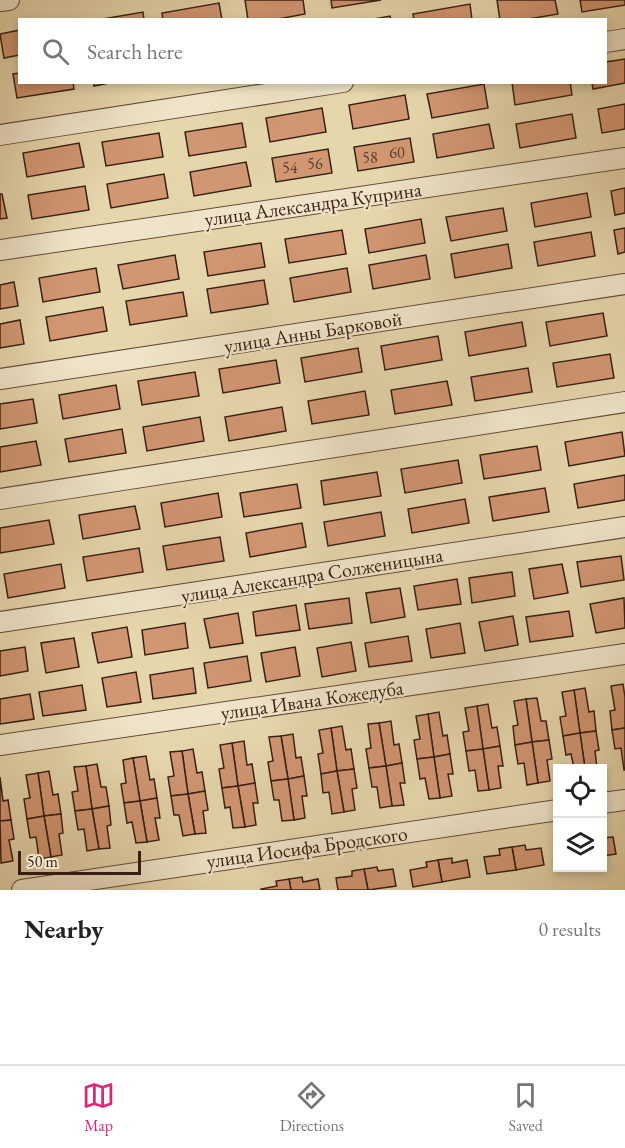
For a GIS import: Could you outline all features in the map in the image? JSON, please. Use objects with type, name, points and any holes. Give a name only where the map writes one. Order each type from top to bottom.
[{"type":"street","points":[[0,1],[9,0]]},
{"type":"street","points":[[607,42],[625,39]]},
{"type":"street","points":[[0,135],[330,84]]},
{"type":"street","name":"улица Александра Куприна","points":[[0,250],[625,158]]},
{"type":"street","name":"улица Анны Барковой","points":[[0,379],[625,284]]},
{"type":"street","points":[[0,498],[625,402]]},
{"type":"street","name":"улица Александра Солженицына","points":[[0,622],[625,527]]},
{"type":"street","name":"улица Ивана Кожедуба","points":[[0,745],[625,654]]},
{"type":"street","points":[[607,802],[625,800]]},
{"type":"street","name":"улица Иосифа Бродского","points":[[22,890],[553,811]]},
{"type":"building","points":[[245,0],[303,0],[305,14],[284,18],[248,18]]},
{"type":"building","points":[[331,0],[381,0],[332,8]]},
{"type":"building","points":[[497,0],[555,0],[558,14],[535,18],[500,18]]},
{"type":"building","points":[[580,0],[625,0],[625,5],[582,12]]},
{"type":"building","points":[[219,3],[222,18],[163,18],[162,13]]},
{"type":"building","points":[[470,4],[472,18],[414,18],[413,14]]},
{"type":"building","points":[[143,12],[144,18],[108,18]]},
{"type":"building","points":[[18,30],[18,55],[4,58],[0,34]]},
{"type":"building","points":[[625,59],[625,83],[593,89],[592,84],[607,84],[607,62]]},
{"type":"building","points":[[18,73],[18,84],[73,84],[74,89],[17,98],[13,74]]},
{"type":"building","points":[[484,84],[488,108],[432,118],[427,94]]},
{"type":"building","points":[[512,84],[570,84],[572,95],[515,105]]},
{"type":"building","points":[[405,95],[409,119],[353,129],[349,105]]},
{"type":"building","points":[[625,104],[625,129],[602,133],[598,109]]},
{"type":"building","points":[[322,108],[326,132],[270,142],[266,118]]},
{"type":"building","points":[[572,114],[576,138],[520,148],[516,124]]},
{"type":"building","points":[[242,123],[246,147],[189,156],[185,132]]},
{"type":"building","points":[[489,124],[494,148],[437,158],[433,134]]},
{"type":"building","points":[[159,133],[163,157],[106,166],[102,142]]},
{"type":"building","points":[[410,138],[414,162],[358,171],[354,147]]},
{"type":"building","points":[[79,143],[84,167],[27,177],[23,153]]},
{"type":"building","points":[[328,149],[332,173],[276,182],[272,158]]},
{"type":"building","points":[[246,162],[251,186],[194,196],[190,172]]},
{"type":"building","points":[[164,174],[168,198],[111,208],[107,184]]},
{"type":"building","points":[[85,186],[89,210],[32,219],[28,195]]},
{"type":"building","points":[[625,188],[625,213],[615,215],[611,191]]},
{"type":"building","points":[[587,193],[591,217],[535,227],[531,203]]},
{"type":"building","points":[[0,194],[2,194],[7,218],[0,219]]},
{"type":"building","points":[[503,208],[507,231],[451,241],[446,217]]},
{"type":"building","points":[[421,219],[425,243],[369,253],[365,229]]},
{"type":"building","points":[[625,228],[625,252],[618,254],[614,230]]},
{"type":"building","points":[[342,230],[346,254],[289,263],[285,239]]},
{"type":"building","points":[[591,232],[595,256],[538,266],[534,242]]},
{"type":"building","points":[[261,243],[265,267],[208,276],[204,252]]},
{"type":"building","points":[[508,244],[512,268],[455,278],[451,254]]},
{"type":"building","points":[[175,255],[179,279],[123,289],[118,265]]},
{"type":"building","points":[[426,255],[430,279],[373,289],[369,265]]},
{"type":"building","points":[[96,268],[100,292],[43,302],[39,278]]},
{"type":"building","points":[[347,268],[351,292],[294,302],[290,278]]},
{"type":"building","points":[[264,280],[268,304],[211,313],[207,289]]},
{"type":"building","points":[[14,282],[18,306],[0,309],[0,285]]},
{"type":"building","points":[[183,292],[187,316],[130,325],[126,301]]},
{"type":"building","points":[[103,307],[107,331],[50,341],[46,317]]},
{"type":"building","points":[[603,313],[607,336],[550,346],[546,322]]},
{"type":"building","points":[[20,320],[24,344],[0,348],[0,324]]},
{"type":"building","points":[[522,322],[526,346],[469,356],[465,332]]},
{"type":"building","points":[[438,336],[442,360],[385,370],[381,346]]},
{"type":"building","points":[[358,348],[362,372],[305,382],[301,358]]},
{"type":"building","points":[[610,354],[614,378],[557,387],[553,363]]},
{"type":"building","points":[[276,360],[280,383],[223,393],[219,369]]},
{"type":"building","points":[[528,368],[532,392],[475,401],[471,377]]},
{"type":"building","points":[[195,372],[199,396],[142,405],[138,381]]},
{"type":"building","points":[[447,381],[452,405],[395,414],[391,390]]},
{"type":"building","points":[[116,385],[120,409],[63,419],[59,395]]},
{"type":"building","points":[[365,391],[369,415],[312,424],[308,401]]},
{"type":"building","points":[[33,399],[37,423],[0,429],[0,404]]},
{"type":"building","points":[[282,407],[286,431],[229,441],[225,417]]},
{"type":"building","points":[[200,417],[204,441],[147,451],[143,427]]},
{"type":"building","points":[[122,429],[126,453],[69,462],[65,439]]},
{"type":"building","points":[[622,432],[625,456],[569,466],[565,442]]},
{"type":"building","points":[[36,441],[41,465],[0,472],[0,447]]},
{"type":"building","points":[[537,446],[541,470],[484,479],[480,455]]},
{"type":"building","points":[[458,460],[462,483],[405,493],[401,469]]},
{"type":"building","points":[[377,472],[381,496],[324,505],[321,481]]},
{"type":"building","points":[[625,475],[625,500],[578,508],[574,484]]},
{"type":"building","points":[[297,484],[301,508],[244,517],[240,493]]},
{"type":"building","points":[[545,488],[549,512],[493,521],[489,497]]},
{"type":"building","points":[[218,493],[222,517],[165,527],[161,503]]},
{"type":"building","points":[[465,499],[469,523],[412,533],[408,509]]},
{"type":"building","points":[[135,506],[140,529],[83,539],[79,515]]},
{"type":"building","points":[[381,512],[385,536],[328,546],[324,522]]},
{"type":"building","points":[[49,520],[54,544],[0,553],[0,528]]},
{"type":"building","points":[[302,523],[306,547],[250,557],[246,533]]},
{"type":"building","points":[[220,537],[224,561],[167,570],[163,546]]},
{"type":"building","points":[[139,548],[143,572],[87,581],[83,557]]},
{"type":"building","points":[[621,556],[624,580],[581,587],[577,562]]},
{"type":"building","points":[[61,564],[65,588],[8,598],[4,574]]},
{"type":"building","points":[[562,564],[568,593],[534,599],[529,569]]},
{"type":"building","points":[[512,572],[515,596],[472,603],[469,578]]},
{"type":"building","points":[[457,579],[461,604],[418,610],[414,586]]},
{"type":"building","points":[[400,588],[405,617],[371,623],[366,593]]},
{"type":"building","points":[[349,598],[352,623],[309,629],[305,604]]},
{"type":"building","points":[[624,598],[625,628],[596,633],[590,604]]},
{"type":"building","points":[[296,605],[300,630],[256,636],[253,612]]},
{"type":"building","points":[[569,611],[573,636],[530,642],[526,617]]},
{"type":"building","points":[[238,613],[243,643],[210,648],[204,619]]},
{"type":"building","points":[[513,616],[518,645],[485,651],[479,622]]},
{"type":"building","points":[[185,623],[188,648],[145,655],[142,630]]},
{"type":"building","points":[[460,623],[465,653],[431,658],[426,629]]},
{"type":"building","points":[[127,627],[132,657],[98,663],[92,633]]},
{"type":"building","points":[[408,636],[412,661],[369,667],[365,643]]},
{"type":"building","points":[[74,638],[79,667],[46,673],[41,643]]},
{"type":"building","points":[[351,642],[356,671],[322,677],[317,648]]},
{"type":"building","points":[[25,647],[28,671],[0,676],[0,651]]},
{"type":"building","points":[[295,647],[300,676],[266,682],[261,653]]},
{"type":"building","points":[[247,656],[251,681],[208,688],[204,663]]},
{"type":"building","points":[[193,668],[196,693],[153,699],[150,675]]},
{"type":"building","points":[[136,672],[141,702],[107,707],[102,678]]},
{"type":"building","points":[[623,684],[625,728],[612,730],[610,711],[615,710],[611,686]]},
{"type":"building","points":[[82,685],[86,710],[43,716],[39,692]]},
{"type":"building","points":[[585,688],[589,712],[594,711],[596,731],[580,733],[574,690]]},
{"type":"building","points":[[574,690],[580,733],[563,736],[560,717],[566,716],[562,692]]},
{"type":"building","points":[[30,694],[34,719],[0,724],[0,699]]},
{"type":"building","points":[[537,698],[541,721],[546,721],[549,740],[532,742],[526,699]]},
{"type":"building","points":[[526,699],[532,742],[515,745],[513,726],[518,725],[514,701]]},
{"type":"building","points":[[488,704],[492,728],[497,727],[500,746],[483,749],[477,706]]},
{"type":"building","points":[[477,706],[483,749],[466,751],[463,732],[469,731],[465,708]]},
{"type":"building","points":[[439,712],[443,736],[447,735],[450,754],[434,757],[428,714]]},
{"type":"building","points":[[428,714],[434,757],[417,759],[414,740],[420,739],[416,716]]},
{"type":"building","points":[[391,721],[394,745],[399,744],[402,763],[386,766],[379,723]]},
{"type":"building","points":[[379,723],[386,766],[369,768],[366,749],[371,748],[368,724]]},
{"type":"building","points":[[342,726],[346,750],[351,749],[354,769],[337,771],[331,728]]},
{"type":"building","points":[[331,728],[337,771],[321,774],[318,754],[323,753],[319,730]]},
{"type":"building","points":[[625,728],[624,770],[621,748],[615,749],[612,730]]},
{"type":"building","points":[[596,731],[599,750],[595,751],[597,764],[584,764],[580,733]]},
{"type":"building","points":[[580,733],[584,764],[573,764],[571,754],[566,755],[563,736]]},
{"type":"building","points":[[293,734],[296,758],[301,757],[304,776],[288,779],[281,736]]},
{"type":"building","points":[[281,736],[288,779],[271,781],[268,762],[273,761],[269,737]]},
{"type":"building","points":[[549,740],[552,759],[547,760],[550,781],[538,783],[532,742]]},
{"type":"building","points":[[244,741],[247,765],[252,764],[255,783],[238,786],[232,743]]},
{"type":"building","points":[[532,742],[538,783],[527,785],[524,763],[518,764],[515,745]]},
{"type":"building","points":[[232,743],[238,786],[222,788],[219,769],[224,768],[220,745]]},
{"type":"building","points":[[500,746],[503,766],[498,766],[501,788],[489,790],[483,749]]},
{"type":"building","points":[[193,749],[197,773],[202,772],[205,791],[188,794],[182,751]]},
{"type":"building","points":[[483,749],[489,790],[478,791],[475,770],[469,771],[466,751]]},
{"type":"building","points":[[182,751],[188,794],[171,796],[168,777],[174,776],[170,752]]},
{"type":"building","points":[[450,754],[453,774],[448,774],[452,796],[440,798],[434,757]]},
{"type":"building","points":[[146,756],[150,780],[154,779],[157,798],[140,801],[133,758]]},
{"type":"building","points":[[434,757],[440,798],[429,799],[425,778],[420,779],[417,759]]},
{"type":"building","points":[[133,758],[140,801],[124,803],[121,784],[126,783],[123,760]]},
{"type":"building","points":[[402,763],[405,783],[400,783],[404,805],[392,806],[386,766]]},
{"type":"building","points":[[97,764],[101,787],[106,787],[109,806],[92,809],[86,766]]},
{"type":"building","points":[[86,766],[92,809],[75,811],[72,792],[78,791],[74,767]]},
{"type":"building","points":[[386,766],[392,806],[380,808],[377,787],[372,787],[369,768]]},
{"type":"building","points":[[354,769],[357,788],[352,789],[355,810],[344,812],[337,771]]},
{"type":"building","points":[[49,771],[53,795],[58,794],[61,814],[44,816],[38,773]]},
{"type":"building","points":[[337,771],[344,812],[332,814],[329,792],[323,793],[321,774]]},
{"type":"building","points":[[38,773],[44,816],[27,819],[24,799],[30,798],[26,775]]},
{"type":"building","points":[[304,776],[307,796],[302,796],[305,818],[294,820],[288,779]]},
{"type":"building","points":[[0,777],[3,801],[8,800],[11,820],[0,821]]},
{"type":"building","points":[[288,779],[294,820],[282,821],[279,800],[274,800],[271,781]]},
{"type":"building","points":[[255,783],[258,803],[253,803],[256,825],[245,827],[238,786]]},
{"type":"building","points":[[238,786],[245,827],[233,828],[230,807],[225,808],[222,788]]},
{"type":"building","points":[[205,791],[208,810],[203,811],[206,833],[195,834],[188,794]]},
{"type":"building","points":[[188,794],[195,834],[183,836],[179,815],[174,815],[171,796]]},
{"type":"building","points":[[157,798],[160,818],[155,818],[159,840],[147,842],[140,801]]},
{"type":"building","points":[[140,801],[147,842],[136,843],[132,822],[127,823],[124,803]]},
{"type":"building","points":[[109,806],[111,825],[107,826],[110,848],[99,849],[92,809]]},
{"type":"building","points":[[92,809],[99,849],[87,851],[84,829],[78,830],[75,811]]},
{"type":"building","points":[[61,814],[63,833],[59,834],[62,855],[51,857],[44,816]]},
{"type":"building","points":[[44,816],[51,857],[39,859],[36,837],[30,838],[27,819]]},
{"type":"building","points":[[11,820],[14,839],[9,840],[13,861],[1,863],[0,821]]},
{"type":"building","points":[[613,837],[616,854],[607,855],[607,838]]},
{"type":"building","points":[[525,845],[526,850],[541,848],[544,865],[516,870],[512,847]]},
{"type":"building","points":[[512,847],[516,870],[487,874],[484,857],[500,855],[499,849]]},
{"type":"building","points":[[452,858],[452,863],[467,860],[470,877],[442,882],[438,860]]},
{"type":"building","points":[[438,860],[442,882],[413,887],[410,870],[427,867],[426,862]]},
{"type":"building","points":[[377,867],[378,871],[393,869],[396,886],[368,890],[364,869]]},
{"type":"building","points":[[364,869],[368,890],[338,890],[336,878],[352,876],[352,871]]},
{"type":"building","points":[[302,877],[303,882],[318,879],[320,890],[291,890],[289,879]]},
{"type":"building","points":[[289,879],[291,890],[261,890],[277,886],[276,881]]}]
